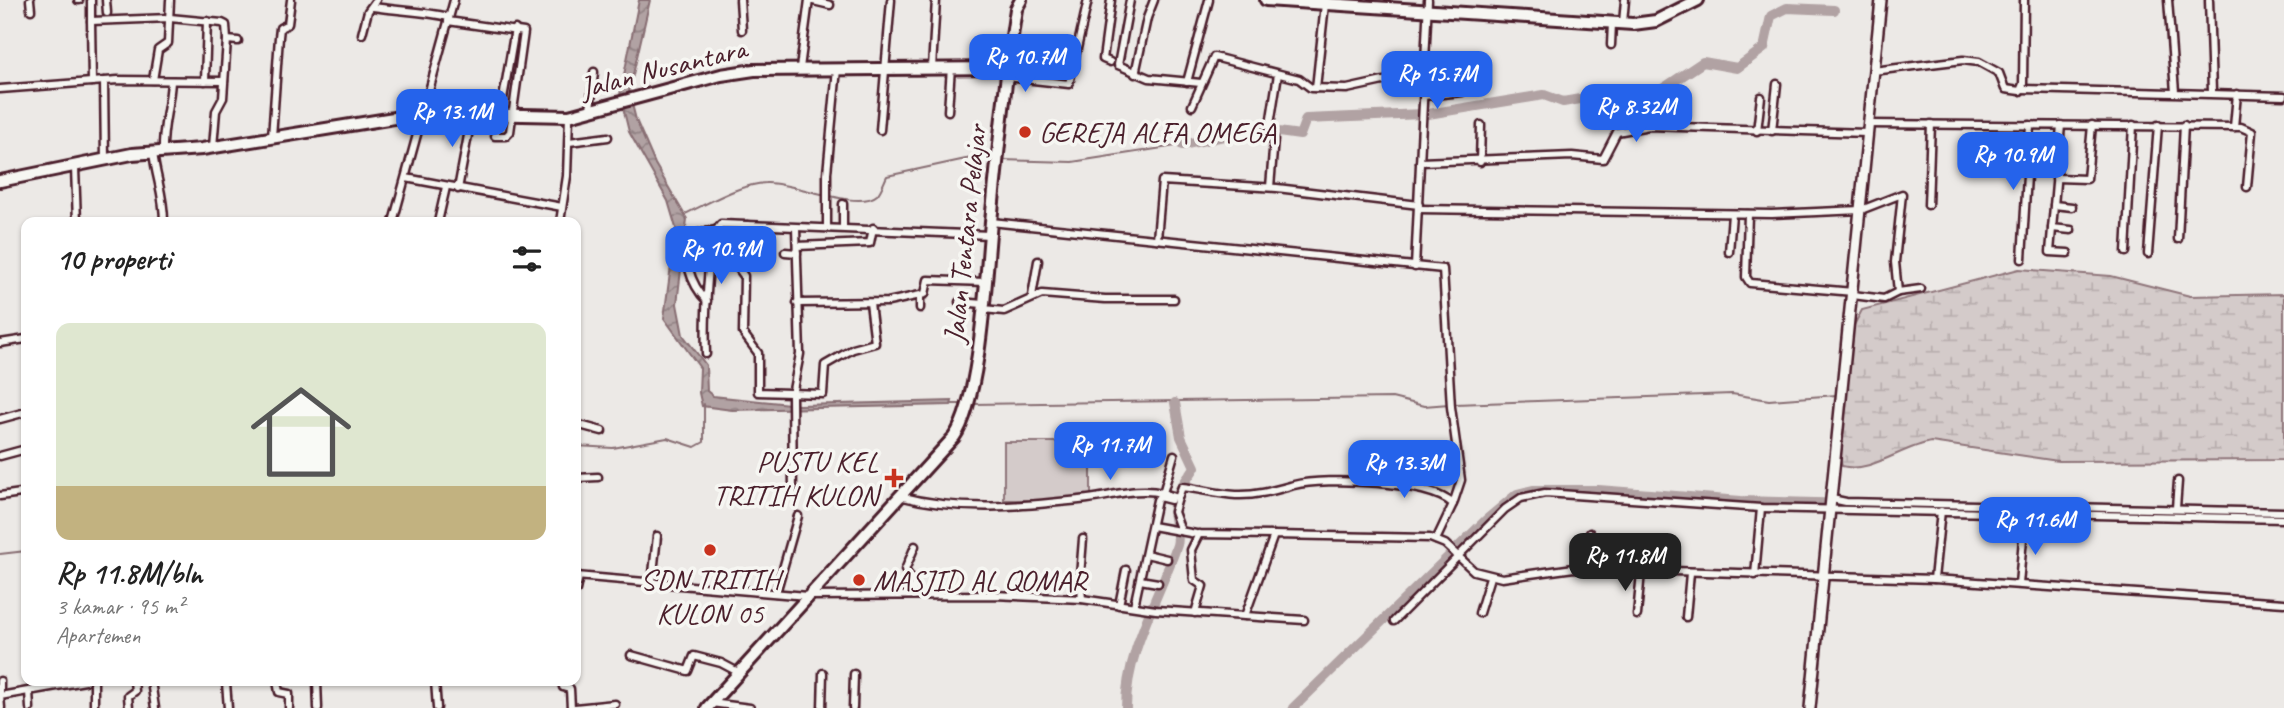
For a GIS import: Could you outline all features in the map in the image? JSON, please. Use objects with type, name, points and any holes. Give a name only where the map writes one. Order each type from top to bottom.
[{"type":"highway","points":[[1269,0],[1428,6],[1618,23],[1656,21],[1682,5],[1698,0]]},
{"type":"highway","name":"Jalan Tentara Pelajar","points":[[899,496],[954,437],[967,411],[983,307],[999,148],[1018,3]]},
{"type":"highway","name":"Jalan Nusantara","points":[[0,181],[158,151],[213,147],[425,113],[569,116],[721,75],[800,68],[951,67],[1008,72]]},
{"type":"highway","points":[[709,705],[899,496]]},
{"type":"street","points":[[30,0],[31,10]]},
{"type":"street","points":[[91,0],[92,82]]},
{"type":"street","points":[[106,0],[107,13]]},
{"type":"street","points":[[153,80],[158,50],[168,43],[170,0]]},
{"type":"street","points":[[272,137],[279,37],[281,27],[288,24],[291,0]]},
{"type":"street","points":[[395,217],[454,0]]},
{"type":"street","points":[[740,0],[742,30]]},
{"type":"street","points":[[800,68],[809,0],[830,5]]},
{"type":"street","points":[[880,130],[883,68],[891,0]]},
{"type":"street","points":[[932,68],[936,0]]},
{"type":"street","points":[[1008,72],[1069,84],[1088,0]]},
{"type":"street","points":[[1110,62],[1103,59],[1111,0]]},
{"type":"street","points":[[1130,0],[1117,64],[1135,74],[1201,83]]},
{"type":"street","points":[[1135,74],[1154,0]]},
{"type":"street","points":[[1187,82],[1209,0]]},
{"type":"street","points":[[1611,45],[1625,0]]},
{"type":"street","points":[[1811,708],[1826,578],[1881,0]]},
{"type":"street","points":[[2022,89],[2024,0]]},
{"type":"street","points":[[2168,0],[2175,92]]},
{"type":"street","points":[[2209,0],[2212,92]]},
{"type":"street","points":[[362,34],[368,10],[374,4],[406,12],[415,10],[449,19],[515,29],[505,116],[509,134],[495,136]]},
{"type":"street","points":[[1316,88],[1325,4]]},
{"type":"street","points":[[1415,267],[1428,6]]},
{"type":"street","points":[[91,20],[170,18],[224,24],[227,40],[223,99],[216,111],[213,147]]},
{"type":"street","points":[[205,81],[207,21]]},
{"type":"street","points":[[227,40],[238,41]]},
{"type":"street","points":[[1192,106],[1214,57],[1299,79],[1308,87],[1316,88],[1347,89],[1409,75],[1425,76]]},
{"type":"street","points":[[1873,71],[1975,61],[1999,73],[2005,89],[2212,92],[2284,96]]},
{"type":"street","points":[[948,111],[951,67]]},
{"type":"street","points":[[827,227],[826,197],[837,68]]},
{"type":"street","points":[[590,110],[594,72]]},
{"type":"street","points":[[1270,187],[1274,138],[1269,131],[1278,74]]},
{"type":"street","points":[[103,81],[104,161]]},
{"type":"street","points":[[0,89],[103,81],[224,81]]},
{"type":"street","points":[[164,217],[163,189],[156,180],[158,151],[168,115],[171,81]]},
{"type":"street","points":[[1772,131],[1777,84]]},
{"type":"street","points":[[1424,96],[1462,92]]},
{"type":"street","points":[[2234,127],[2237,94]]},
{"type":"street","points":[[1757,131],[1761,97]]},
{"type":"street","points":[[458,189],[472,114]]},
{"type":"street","points":[[561,217],[569,142],[569,116]]},
{"type":"street","points":[[1928,205],[1931,124]]},
{"type":"street","points":[[1420,163],[1572,156],[1602,159],[1617,132],[1649,126],[1772,131],[1867,129],[1931,124],[2184,125],[2250,129],[2252,132],[2246,187]]},
{"type":"street","points":[[1480,162],[1481,125]]},
{"type":"street","points":[[2022,259],[2030,125]]},
{"type":"street","points":[[2061,125],[2050,252],[2068,253]]},
{"type":"street","points":[[2056,178],[2087,179],[2092,125]]},
{"type":"street","points":[[2126,252],[2133,125]]},
{"type":"street","points":[[2148,254],[2158,125]]},
{"type":"street","points":[[2178,239],[2184,125]]},
{"type":"street","points":[[569,142],[608,137]]},
{"type":"street","points":[[75,167],[77,217]]},
{"type":"street","points":[[407,178],[562,207]]},
{"type":"street","points":[[1157,240],[1162,181],[1270,187],[1419,207],[1732,215],[1861,210],[1904,193],[1895,262],[1898,292]]},
{"type":"street","points":[[439,217],[446,187]]},
{"type":"street","points":[[842,204],[843,227]]},
{"type":"street","points":[[2054,205],[2072,207]]},
{"type":"street","points":[[1748,214],[1746,276],[1749,283],[1884,299],[1898,292],[1920,289]]},
{"type":"street","points":[[1729,252],[1732,215]]},
{"type":"street","points":[[991,222],[1445,271],[1451,407],[1461,480],[1436,540]]},
{"type":"street","points":[[706,354],[707,301],[716,230],[721,224],[873,228],[990,235]]},
{"type":"street","points":[[747,225],[736,265],[744,276],[743,333],[758,353],[756,390],[823,394],[825,365],[853,349],[875,343],[870,303]]},
{"type":"street","points":[[793,494],[792,411],[799,367],[796,228]]},
{"type":"street","points":[[785,252],[870,243],[873,228]]},
{"type":"street","points":[[2052,228],[2071,230]]},
{"type":"street","points":[[707,301],[695,288],[690,277],[690,240],[694,234],[716,230]]},
{"type":"street","points":[[1032,296],[1038,261]]},
{"type":"street","points":[[797,303],[870,303],[920,296],[926,292],[928,280],[985,282]]},
{"type":"street","points":[[959,302],[1004,311],[1032,296],[1053,294],[1105,299],[1174,299]]},
{"type":"street","points":[[920,296],[920,308]]},
{"type":"street","points":[[0,344],[21,340]]},
{"type":"street","points":[[0,419],[21,413]]},
{"type":"street","points":[[581,425],[602,431]]},
{"type":"street","points":[[0,456],[21,450]]},
{"type":"street","points":[[1163,493],[1174,455]]},
{"type":"street","points":[[581,478],[598,477]]},
{"type":"street","points":[[2176,508],[2178,481]]},
{"type":"street","points":[[1177,531],[1175,498],[1182,487],[1237,495],[1284,490],[1294,485],[1342,482],[1421,489],[1441,495],[1453,504]]},
{"type":"street","points":[[899,496],[929,504],[1000,508],[1104,497],[1131,491],[1163,493],[1175,498]]},
{"type":"street","points":[[0,496],[21,493]]},
{"type":"street","points":[[1394,621],[1505,509],[1521,498],[1545,493],[1761,508],[1831,504],[2284,512]]},
{"type":"street","points":[[1134,607],[1158,497],[1175,498]]},
{"type":"street","points":[[1831,504],[1941,511],[2284,519]]},
{"type":"street","points":[[1755,575],[1761,508]]},
{"type":"street","points":[[1934,579],[1941,511]]},
{"type":"street","points":[[776,593],[798,516]]},
{"type":"street","points":[[1152,526],[1199,534],[1436,540],[1445,544],[1468,568],[1490,577],[1518,578],[1568,568],[1826,578],[1934,579],[2284,603]]},
{"type":"street","points":[[2019,584],[2024,527]]},
{"type":"street","points":[[1586,569],[1591,533]]},
{"type":"street","points":[[1195,613],[1203,586],[1194,580],[1190,557],[1199,534]]},
{"type":"street","points":[[652,583],[657,536]]},
{"type":"street","points":[[1245,616],[1274,536]]},
{"type":"street","points":[[1082,599],[1080,576],[1083,540]]},
{"type":"street","points":[[913,594],[914,582],[905,570],[915,546]]},
{"type":"street","points":[[1146,554],[1167,559]]},
{"type":"street","points":[[1119,605],[1126,570]]},
{"type":"street","points":[[1637,615],[1640,572]]},
{"type":"street","points":[[1686,617],[1690,573]]},
{"type":"street","points":[[581,576],[807,596],[913,594],[1082,599],[1156,610],[1304,621]]},
{"type":"street","points":[[1479,613],[1490,577]]},
{"type":"street","points":[[1140,580],[1158,583]]},
{"type":"street","points":[[631,655],[688,671],[694,656],[721,663],[738,673]]},
{"type":"street","points":[[822,708],[823,673]]},
{"type":"street","points":[[853,708],[854,674]]},
{"type":"street","points":[[0,681],[1,708]]},
{"type":"street","points":[[0,696],[54,686]]},
{"type":"street","points":[[94,686],[94,708]]},
{"type":"street","points":[[129,708],[128,696],[135,692],[134,686]]},
{"type":"street","points":[[152,686],[155,708]]},
{"type":"street","points":[[226,686],[228,708]]},
{"type":"street","points":[[278,686],[279,692],[289,694],[289,708]]},
{"type":"street","points":[[317,686],[318,708]]},
{"type":"street","points":[[435,686],[437,708]]},
{"type":"street","points":[[563,686],[570,689],[573,708],[615,704]]},
{"type":"street","points":[[29,691],[30,708]]},
{"type":"street","points":[[709,705],[750,708]]},
{"type":"green space","points":[[2019,269],[2111,276],[2190,296],[2284,294],[2284,460],[2058,461],[1931,442],[1864,466],[1842,466],[1839,457],[1853,327],[1862,310]]},
{"type":"green space","points":[[1004,442],[1091,442],[1091,500],[1004,500]]},
{"type":"water","points":[[639,0],[650,0],[629,92],[636,120],[655,164],[687,219],[677,304],[683,335],[706,365],[707,391],[713,396],[799,405],[952,401],[951,405],[732,410],[702,406],[699,393],[700,368],[664,318],[676,228],[668,201],[629,132],[620,95]]},
{"type":"waterway","points":[[1428,114],[1544,95],[1563,102],[1620,92],[1627,97],[1639,97],[1647,90],[1661,90],[1703,62],[1737,68],[1764,48],[1771,16],[1787,8],[1834,10]]},
{"type":"waterway","points":[[1182,145],[1256,129],[1300,135],[1306,119],[1422,114]]},
{"type":"waterway","points":[[1003,160],[1072,162],[1182,145]]},
{"type":"waterway","points":[[685,214],[735,190],[766,183],[840,198],[868,199],[877,195],[887,176],[975,157],[993,159]]},
{"type":"waterway","points":[[1455,404],[1732,394],[1769,400],[1837,395]]},
{"type":"waterway","points":[[973,404],[1392,398],[1424,406],[1449,404]]},
{"type":"waterway","points":[[1126,708],[1127,687],[1137,645],[1177,545],[1173,510],[1176,496],[1195,467],[1181,437],[1175,403]]},
{"type":"waterway","points":[[581,446],[613,448],[667,438],[695,447],[704,442],[704,404]]},
{"type":"waterway","points":[[952,404],[964,404]]},
{"type":"waterway","points":[[1293,708],[1486,520],[1517,494],[1533,490],[1598,490],[1741,501],[2106,511]]},
{"type":"waterway","points":[[2241,514],[2284,516]]},
{"type":"waterway","points":[[0,554],[21,552]]},
{"type":"place","name":"GEREJA ALFA OMEGA","points":[[1025,132]]},
{"type":"place","name":"PUSTU KEL TRITIH KULON","points":[[894,478]]},
{"type":"place","name":"SDN TRITIH KULON 05","points":[[710,550]]},
{"type":"place","name":"MASJID AL QOMAR","points":[[859,580]]}]
